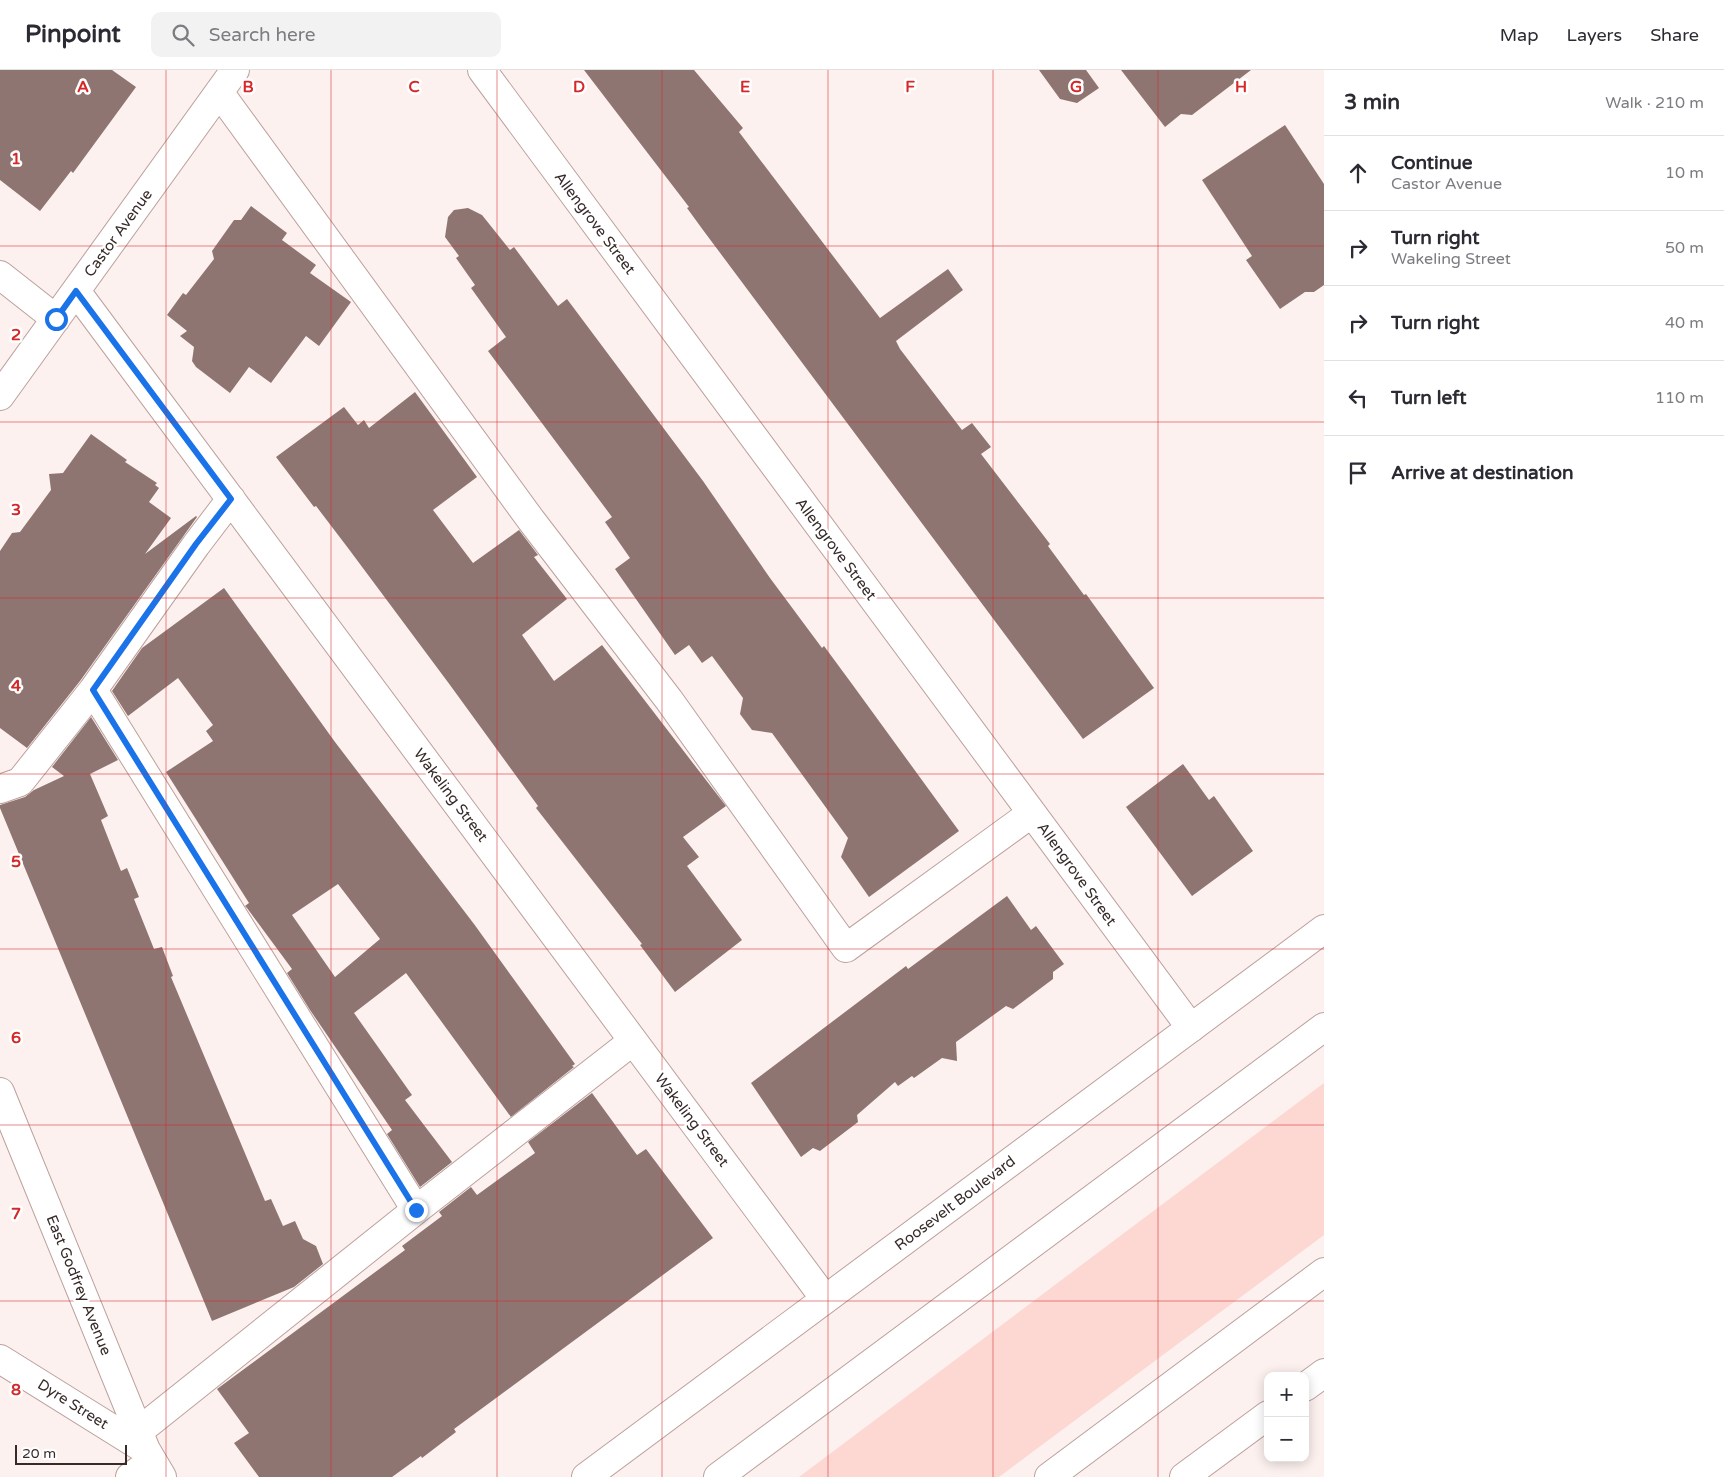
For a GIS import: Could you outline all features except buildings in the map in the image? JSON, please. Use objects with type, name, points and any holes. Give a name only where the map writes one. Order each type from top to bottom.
[{"type":"main road","name":"Castor Avenue","points":[[0,396],[235,70]]},
{"type":"main road","name":"Allengrove Street","points":[[482,70],[1191,1028]]},
{"type":"main road","points":[[219,92],[531,520],[669,700],[846,948],[1032,813]]},
{"type":"main road","points":[[0,275],[56,319]]},
{"type":"main road","name":"Wakeling Street","points":[[76,291],[826,1299]]},
{"type":"main road","points":[[0,789],[20,782],[93,690],[196,544],[231,499]]},
{"type":"main road","points":[[93,690],[416,1210]]},
{"type":"main road","name":"Roosevelt Boulevard","points":[[586,1477],[1324,929]]},
{"type":"main road","points":[[718,1477],[1324,1027]]},
{"type":"main road","points":[[130,1477],[150,1455],[416,1210],[633,1041]]},
{"type":"main road","name":"East Godfrey Avenue","points":[[0,1092],[150,1455]]},
{"type":"main road","points":[[1049,1477],[1324,1272]]},
{"type":"main road","name":"Dyre Street","points":[[0,1359],[150,1455]]},
{"type":"main road","points":[[1309,1384],[1324,1373]]},
{"type":"main road","points":[[1195,1474],[1266,1417]]},
{"type":"shaded area","points":[[1324,1083],[1324,1235],[999,1477],[799,1477]]},
{"type":"route","points":[[56,319],[76,291],[231,499],[196,544],[103,673],[93,690],[416,1210]]}]
